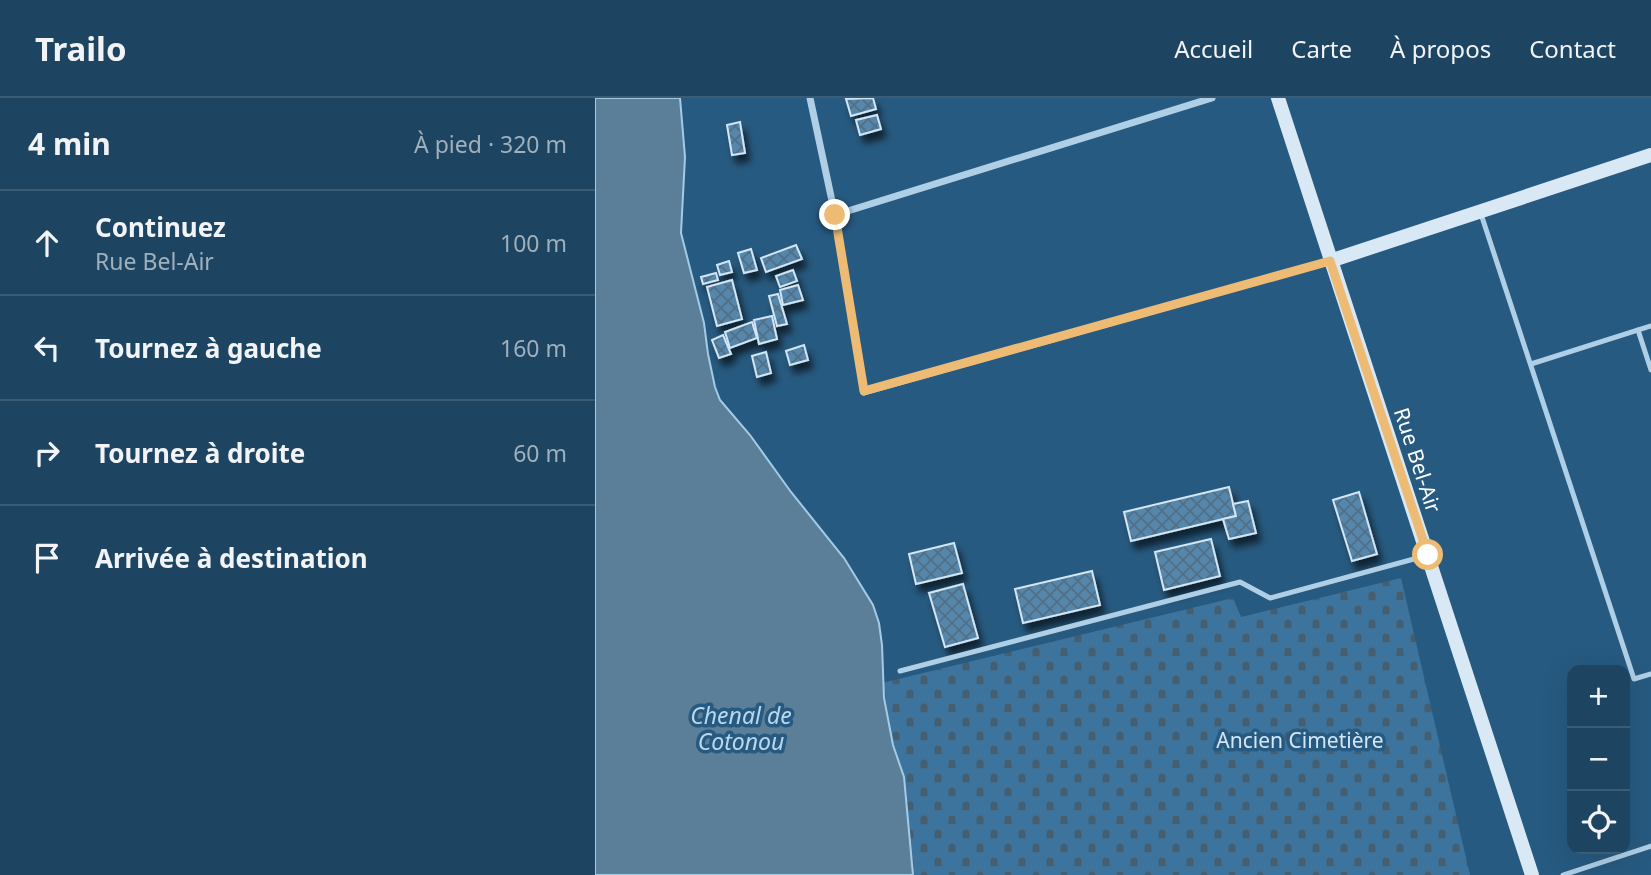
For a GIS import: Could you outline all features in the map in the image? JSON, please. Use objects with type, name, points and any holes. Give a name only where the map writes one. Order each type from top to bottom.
[{"type":"main road","name":"Rue Bel-Air","points":[[1278,98],[1532,875]]},
{"type":"main road","points":[[1330,261],[1651,155]]},
{"type":"street","points":[[810,98],[835,215],[864,391],[1330,261]]},
{"type":"street","points":[[835,215],[1212,98]]},
{"type":"lane","points":[[1480,211],[1634,679],[1651,674]]},
{"type":"lane","points":[[1531,364],[1651,326]]},
{"type":"lane","points":[[1638,330],[1651,370]]},
{"type":"lane","points":[[900,671],[1240,582],[1270,598],[1428,555]]},
{"type":"lane","points":[[1563,875],[1651,846]]},
{"type":"green space","name":"Ancien Cimetière","points":[[1401,578],[1470,875],[913,875],[904,777],[893,745],[882,683],[1233,598],[1241,617]]},
{"type":"water","name":"Chenal de Cotonou","points":[[595,98],[680,98],[685,157],[681,233],[704,323],[715,387],[720,400],[844,558],[873,605],[882,645],[884,698],[893,745],[904,777],[913,875],[595,875]]},
{"type":"building","points":[[873,98],[876,109],[851,116],[846,99]]},
{"type":"building","points":[[877,115],[881,129],[860,135],[856,120]]},
{"type":"building","points":[[740,122],[745,153],[732,155],[727,125]]},
{"type":"building","points":[[796,245],[802,259],[766,272],[761,258]]},
{"type":"building","points":[[751,249],[757,270],[744,273],[738,253]]},
{"type":"building","points":[[729,261],[732,272],[720,275],[717,265]]},
{"type":"building","points":[[793,270],[797,281],[780,287],[776,276]]},
{"type":"building","points":[[716,273],[718,280],[703,284],[701,277]]},
{"type":"building","points":[[732,280],[742,319],[717,326],[707,287]]},
{"type":"building","points":[[798,285],[803,300],[783,305],[780,290]]},
{"type":"building","points":[[778,294],[787,324],[777,326],[769,296]]},
{"type":"building","points":[[772,316],[777,339],[759,344],[754,320]]},
{"type":"building","points":[[752,322],[757,338],[730,348],[725,332]]},
{"type":"building","points":[[723,335],[731,354],[719,358],[712,340]]},
{"type":"building","points":[[804,345],[808,360],[790,365],[786,351]]},
{"type":"building","points":[[766,352],[771,373],[757,377],[752,356]]},
{"type":"building","points":[[1229,487],[1236,516],[1131,541],[1124,512]]},
{"type":"building","points":[[1359,492],[1377,554],[1352,561],[1333,500]]},
{"type":"building","points":[[1248,501],[1256,533],[1229,539],[1223,519],[1236,516],[1233,504]]},
{"type":"building","points":[[1211,539],[1220,576],[1164,590],[1155,552]]},
{"type":"building","points":[[954,543],[962,573],[916,584],[909,554]]},
{"type":"building","points":[[1092,571],[1100,605],[1023,623],[1015,589]]},
{"type":"building","points":[[963,584],[978,638],[945,647],[929,593]]},
{"type":"route","points":[[835,215],[864,391],[1330,261],[1428,555]]}]
